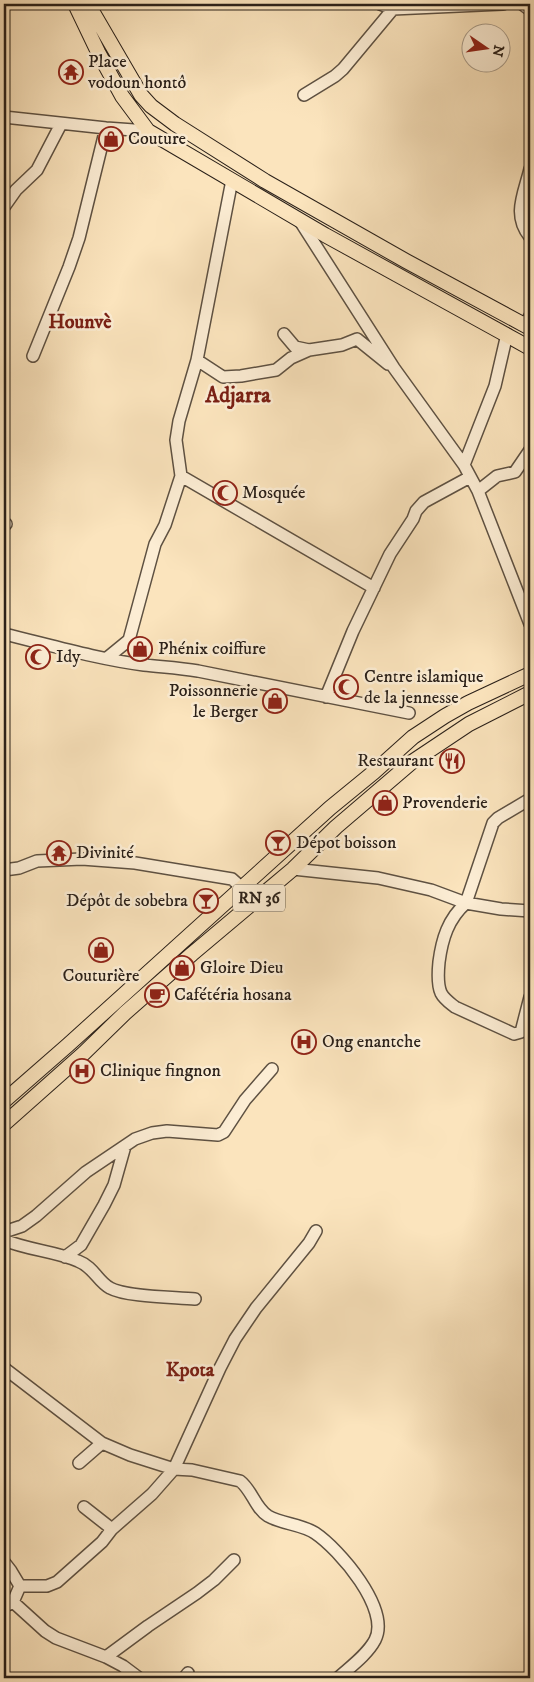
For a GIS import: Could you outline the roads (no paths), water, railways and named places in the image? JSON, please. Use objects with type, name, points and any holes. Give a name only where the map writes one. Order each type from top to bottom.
[{"type":"main road","points":[[74,4],[122,96],[148,131],[300,221],[508,334],[530,348]]},
{"type":"main road","points":[[88,4],[140,94],[151,106],[175,124],[265,181],[406,261],[529,323]]},
{"type":"main road","name":"RN 36","points":[[4,1101],[413,737],[452,711],[530,674]]},
{"type":"main road","name":"RN 36","points":[[4,1124],[84,1053],[125,1013],[293,869],[336,828],[412,762],[468,724],[530,693]]},
{"type":"street","points":[[380,4],[393,9],[503,4]]},
{"type":"street","points":[[522,4],[530,10]]},
{"type":"street","points":[[304,95],[336,76],[393,9]]},
{"type":"street","points":[[4,117],[148,131]]},
{"type":"street","points":[[4,207],[16,190],[37,170],[61,124]]},
{"type":"street","points":[[33,356],[79,238],[106,128]]},
{"type":"street","points":[[530,169],[520,213],[521,222],[530,237]]},
{"type":"street","points":[[107,658],[129,640],[155,544],[166,525],[181,476],[176,440],[179,421],[196,360],[232,180]]},
{"type":"street","points":[[300,221],[394,368],[464,465],[478,491],[530,624]]},
{"type":"street","points":[[284,334],[295,347],[309,350]]},
{"type":"street","points":[[464,465],[495,386],[508,334]]},
{"type":"street","points":[[196,360],[223,377],[241,376],[276,370],[291,358],[309,350],[342,345],[357,339],[394,368]]},
{"type":"street","points":[[478,491],[497,476],[515,472],[530,450]]},
{"type":"street","points":[[181,476],[374,588]]},
{"type":"street","points":[[326,696],[353,632],[390,554],[413,519],[419,506],[470,477]]},
{"type":"street","points":[[4,634],[107,658],[145,665],[180,668],[409,713]]},
{"type":"street","points":[[129,640],[145,665]]},
{"type":"street","points":[[530,799],[498,818],[493,824],[466,903],[457,912],[444,935],[438,972],[438,984],[442,994],[455,1007],[514,1034],[521,1032],[530,997]]},
{"type":"street","points":[[4,870],[19,868],[37,861],[82,859],[110,861],[232,879],[242,888]]},
{"type":"street","points":[[293,869],[369,877],[431,890],[466,903],[501,909],[530,911]]},
{"type":"street","points":[[4,1232],[22,1226],[86,1172],[135,1139],[152,1133],[167,1131],[218,1135],[224,1132],[244,1100],[272,1069]]},
{"type":"street","points":[[65,1257],[81,1245],[101,1212],[114,1185],[124,1146]]},
{"type":"street","points":[[20,1586],[47,1586],[57,1582],[102,1542],[112,1529],[152,1494],[174,1469],[235,1339],[256,1308],[310,1243],[316,1231]]},
{"type":"street","points":[[4,1240],[30,1249],[79,1261],[93,1270],[107,1286],[120,1292],[195,1298]]},
{"type":"street","points":[[4,1368],[102,1443],[130,1455],[174,1469],[192,1470],[240,1481],[246,1485],[260,1508],[268,1516],[314,1532],[348,1563],[370,1599],[378,1622],[375,1639],[365,1652],[338,1678]]},
{"type":"street","points":[[79,1463],[102,1443]]},
{"type":"street","points":[[84,1507],[112,1529]]},
{"type":"street","points":[[106,1658],[148,1626],[196,1594],[214,1580],[234,1560]]},
{"type":"street","points":[[4,1562],[20,1586]]},
{"type":"street","points":[[20,1586],[8,1605],[56,1638],[123,1666],[139,1678]]},
{"type":"place","name":"Place vodoun hontô","points":[[71,72]]},
{"type":"place","name":"Couture","points":[[111,139]]},
{"type":"place","name":"Mosquée","points":[[225,493]]},
{"type":"place","name":"Phénix coiffure","points":[[140,649]]},
{"type":"place","name":"Idy","points":[[38,657]]},
{"type":"place","name":"Centre islamique de la jennesse","points":[[346,687]]},
{"type":"place","name":"Poissonnerie le Berger","points":[[275,701]]},
{"type":"place","name":"Restaurant","points":[[452,761]]},
{"type":"place","name":"Provenderie","points":[[385,803]]},
{"type":"place","name":"Dépot boisson","points":[[278,843]]},
{"type":"place","name":"Divinité","points":[[59,853]]},
{"type":"place","name":"Dépôt de sobebra","points":[[206,901]]},
{"type":"place","name":"Couturière","points":[[101,950]]},
{"type":"place","name":"Gloire Dieu","points":[[182,968]]},
{"type":"place","name":"Cafétéria hosana","points":[[157,995]]},
{"type":"place","name":"Ong enantche","points":[[304,1042]]},
{"type":"place","name":"Clinique fingnon","points":[[82,1071]]},
{"type":"district","name":"Hounvè","points":[[80,322]]},
{"type":"district","name":"Adjarra","points":[[238,395]]},
{"type":"district","name":"Kpota","points":[[190,1370]]}]
